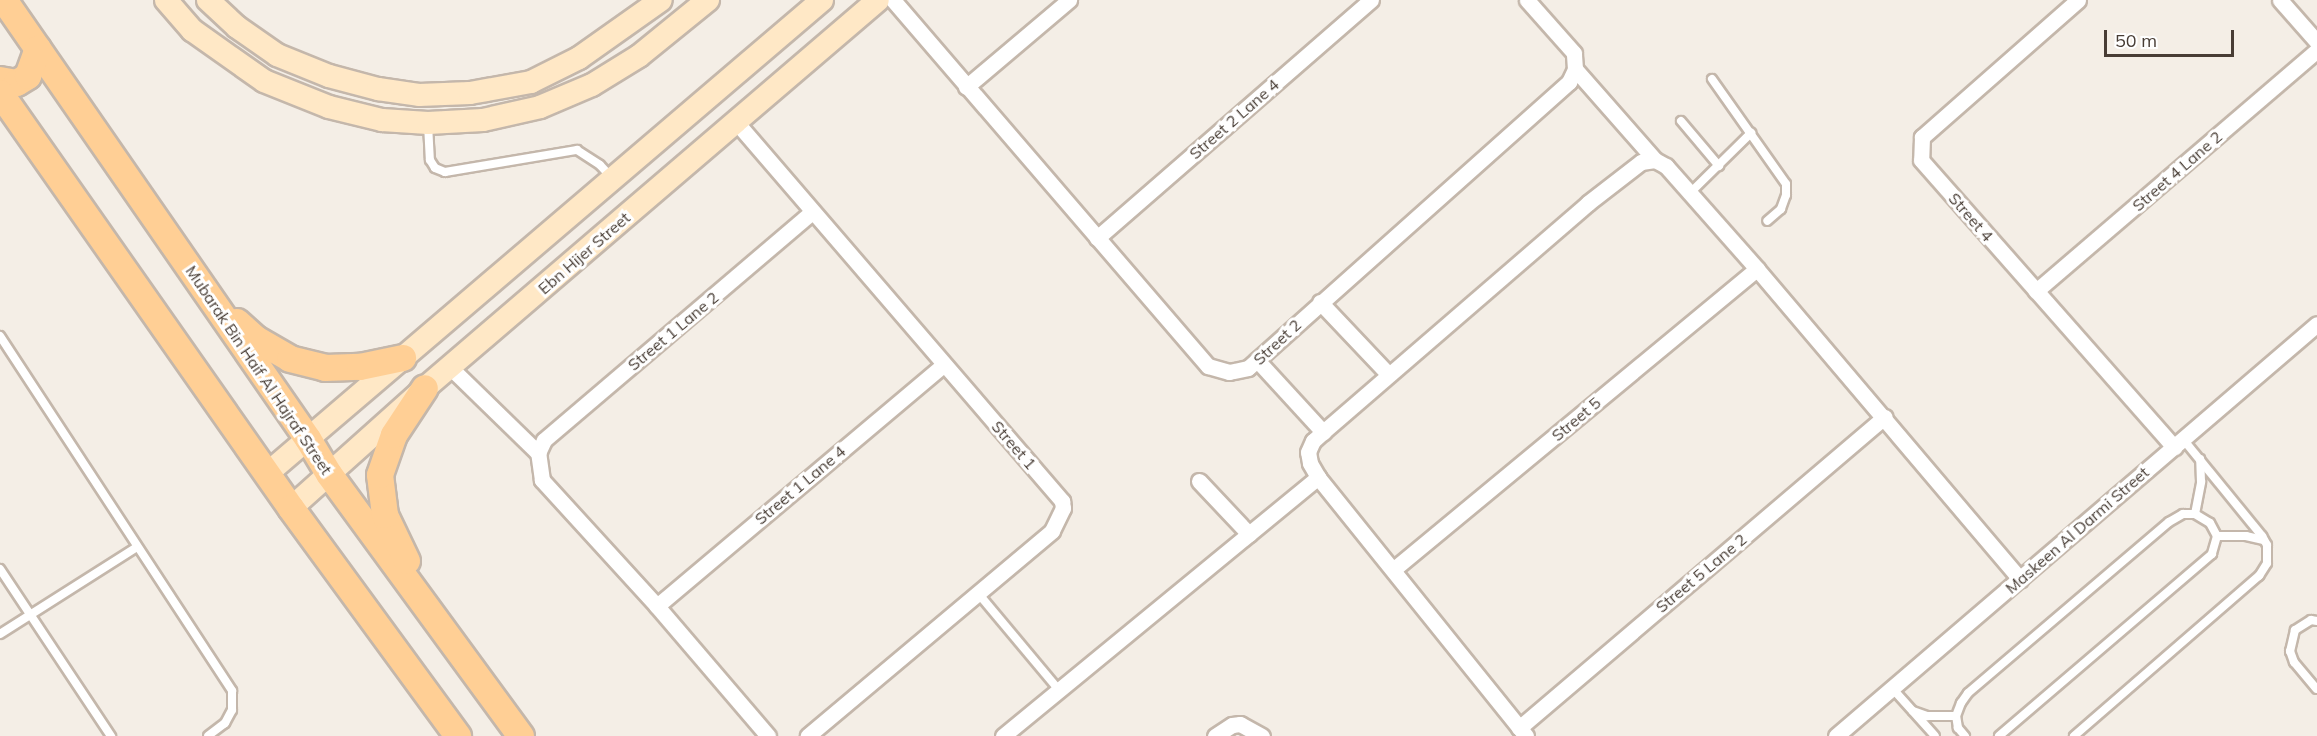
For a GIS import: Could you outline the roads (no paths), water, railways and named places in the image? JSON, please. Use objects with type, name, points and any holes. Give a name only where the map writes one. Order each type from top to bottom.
[{"type":"main road","name":"Mubarak Bin Haif Al Hajraf Street","points":[[4,0],[308,439],[328,474],[521,736]]},
{"type":"main road","points":[[166,0],[192,30],[264,81],[329,107],[382,120],[428,123],[494,118],[540,107],[592,85],[639,56],[708,0]]},
{"type":"main road","points":[[208,0],[237,27],[277,55],[329,76],[419,95],[470,93],[531,82],[579,58],[661,0]]},
{"type":"main road","points":[[269,472],[822,0]]},
{"type":"main road","name":"Ebn Hijer Street","points":[[291,508],[425,388],[878,0]]},
{"type":"main road","points":[[0,80],[17,83],[28,75],[38,49]]},
{"type":"main road","points":[[0,93],[269,472],[291,508],[458,736]]},
{"type":"main road","points":[[215,304],[256,339],[290,359],[325,368],[360,367],[403,358]]},
{"type":"main road","points":[[425,388],[394,435],[385,455],[380,475],[385,514],[443,630]]},
{"type":"street","name":"Street 2","points":[[892,0],[1208,366],[1229,372],[1248,368],[1569,82],[1575,69]]},
{"type":"street","points":[[966,87],[1069,0]]},
{"type":"street","name":"Street 2 Lane 4","points":[[1097,238],[1371,0]]},
{"type":"street","points":[[1527,0],[1574,53],[1575,69],[1655,160],[1666,166],[1757,269],[2020,579]]},
{"type":"street","name":"Street 4","points":[[2078,0],[1922,137],[1921,160],[2036,291],[2179,443]]},
{"type":"street","points":[[2280,0],[2317,42]]},
{"type":"street","name":"Street 4 Lane 2","points":[[2036,291],[2317,50]]},
{"type":"street","name":"Street 1","points":[[737,123],[1062,501],[1063,508],[1052,531],[808,736]]},
{"type":"street","points":[[1523,732],[1318,477],[1310,463],[1308,452],[1313,441],[1323,432],[1587,203],[1641,162],[1655,160]]},
{"type":"street","name":"Street 1 Lane 2","points":[[538,453],[544,440],[812,212]]},
{"type":"street","name":"Street 5","points":[[1394,569],[1757,269]]},
{"type":"street","points":[[1320,302],[1388,374]]},
{"type":"street","name":"Maskeen Al Darmi Street","points":[[1836,736],[2317,324]]},
{"type":"street","points":[[1257,360],[1323,432]]},
{"type":"street","name":"Street 1 Lane 4","points":[[657,606],[944,364]]},
{"type":"street","points":[[451,368],[538,453],[542,480],[657,606],[768,736]]},
{"type":"street","name":"Street 5 Lane 2","points":[[1523,732],[1884,417]]},
{"type":"street","points":[[1003,736],[1318,477]]},
{"type":"street","points":[[1199,481],[1249,534]]},
{"type":"street","points":[[1215,736],[1232,725],[1240,724],[1262,736]]},
{"type":"lane","points":[[1712,79],[1786,183],[1786,195],[1781,209],[1767,222]]},
{"type":"lane","points":[[1681,121],[1719,166]]},
{"type":"lane","points":[[428,123],[430,160],[435,168],[445,172],[577,150],[600,165],[613,179]]},
{"type":"lane","points":[[1689,194],[1750,133]]},
{"type":"lane","points":[[0,336],[232,691],[232,710],[225,723],[208,736]]},
{"type":"lane","points":[[2074,736],[2259,576],[2264,569],[2268,554],[2264,540],[2200,459],[2179,443]]},
{"type":"lane","points":[[2195,514],[2201,482],[2200,459]]},
{"type":"lane","points":[[1965,736],[1958,729],[1956,716],[1968,693],[2152,537],[2184,514],[2195,514],[2210,523],[2217,536],[2216,547],[2205,561],[1999,736]]},
{"type":"lane","points":[[2217,536],[2246,536],[2264,540]]},
{"type":"lane","points":[[0,633],[137,547]]},
{"type":"lane","points":[[0,568],[111,736]]},
{"type":"lane","points":[[978,592],[1058,689]]},
{"type":"lane","points":[[2317,621],[2311,620],[2295,630],[2290,651],[2294,662],[2317,689]]},
{"type":"lane","points":[[1892,688],[1935,736]]},
{"type":"lane","points":[[1912,711],[1927,716],[1956,716]]}]
